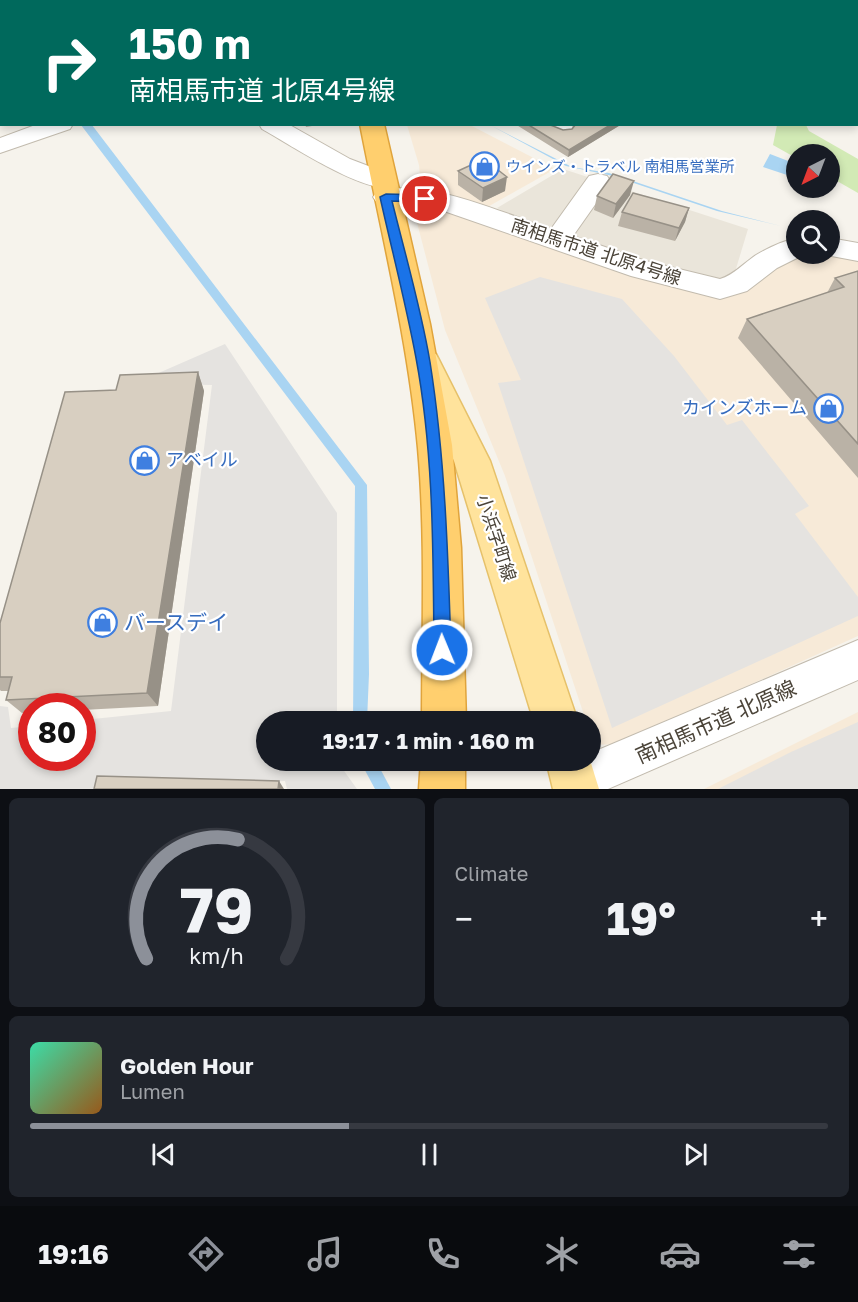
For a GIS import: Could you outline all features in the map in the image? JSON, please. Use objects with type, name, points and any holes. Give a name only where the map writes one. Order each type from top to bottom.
[{"type":"highway","points":[[372,126],[423,359],[435,448],[440,530],[444,711]]},
{"type":"highway","points":[[442,789],[443,771]]},
{"type":"main road","name":"小浜字町線","points":[[423,359],[472,461],[552,711]]},
{"type":"street","points":[[0,146],[56,126]]},
{"type":"street","name":"南相馬市道 北原4号線","points":[[274,126],[385,189],[446,203],[652,272],[720,289],[737,284],[767,261],[786,252]]},
{"type":"street","points":[[555,241],[598,182]]},
{"type":"street","points":[[840,249],[858,252]]},
{"type":"street","name":"南相馬市道 北原線","points":[[572,777],[858,660]]},
{"type":"shaded area","name":"ウインズ・トラベル 南相馬営業所","points":[[407,126],[472,126],[555,169],[484,209],[421,186],[419,165]]},
{"type":"shaded area","points":[[563,169],[748,229],[735,272],[712,282],[536,229],[497,208]]},
{"type":"shaded area","points":[[446,210],[715,294],[767,270],[786,258],[786,264],[840,264],[840,253],[858,256],[858,636],[618,744],[601,745],[601,711],[583,711],[505,476],[445,330],[415,215],[424,211]]},
{"type":"shaded area","points":[[540,277],[622,299],[674,356],[727,425],[742,420],[809,506],[795,514],[858,597],[858,616],[612,728],[498,383],[521,380],[485,298]]},
{"type":"shaded area","points":[[225,344],[337,513],[337,711],[256,711],[256,771],[344,771],[357,789],[287,789],[285,781],[101,789],[0,789],[0,706],[8,707],[11,728],[18,727],[18,771],[96,771],[96,719],[171,711],[212,385],[154,384],[154,375]]},
{"type":"shaded area","points":[[858,712],[858,789],[704,789]]},
{"type":"shaded area","points":[[858,722],[858,789],[718,789],[791,752]]},
{"type":"green space","points":[[777,126],[806,126],[809,131],[832,144],[786,144],[786,152],[773,145]]},
{"type":"green space","points":[[840,149],[858,159],[858,193],[840,183]]},
{"type":"water","points":[[82,126],[93,126],[367,485],[367,711],[353,711],[355,486]]},
{"type":"water","points":[[492,126],[572,167],[609,173],[722,211],[781,226],[717,211],[613,176],[566,166]]},
{"type":"water","points":[[770,154],[786,160],[786,175],[763,167]]},
{"type":"water","points":[[365,771],[381,771],[391,789],[375,789]]},
{"type":"building","points":[[530,126],[553,126],[563,130],[572,129],[574,126],[609,126],[569,150]]},
{"type":"building","points":[[484,159],[507,177],[483,188],[458,171]]},
{"type":"building","points":[[613,174],[634,181],[616,204],[597,196]]},
{"type":"building","points":[[633,193],[689,208],[679,228],[622,212]]},
{"type":"building","name":"カインズホーム","points":[[858,271],[858,444],[747,319],[844,287],[835,278]]},
{"type":"building","points":[[198,372],[147,693],[96,696],[96,693],[18,693],[18,699],[6,700],[12,677],[0,677],[0,623],[65,392],[116,390],[120,375]]},
{"type":"building","points":[[97,776],[279,781],[278,789],[94,789]]},
{"type":"place","name":"ウインズ・トラベル 南相馬営業所","points":[[485,167]]},
{"type":"place","name":"カインズホーム","points":[[828,408]]},
{"type":"place","name":"アベイル","points":[[145,460]]},
{"type":"place","name":"バースデイ","points":[[103,623]]},
{"type":"route","points":[[425,199],[386,197],[413,307],[423,359],[435,448],[440,530],[442,650]]}]
